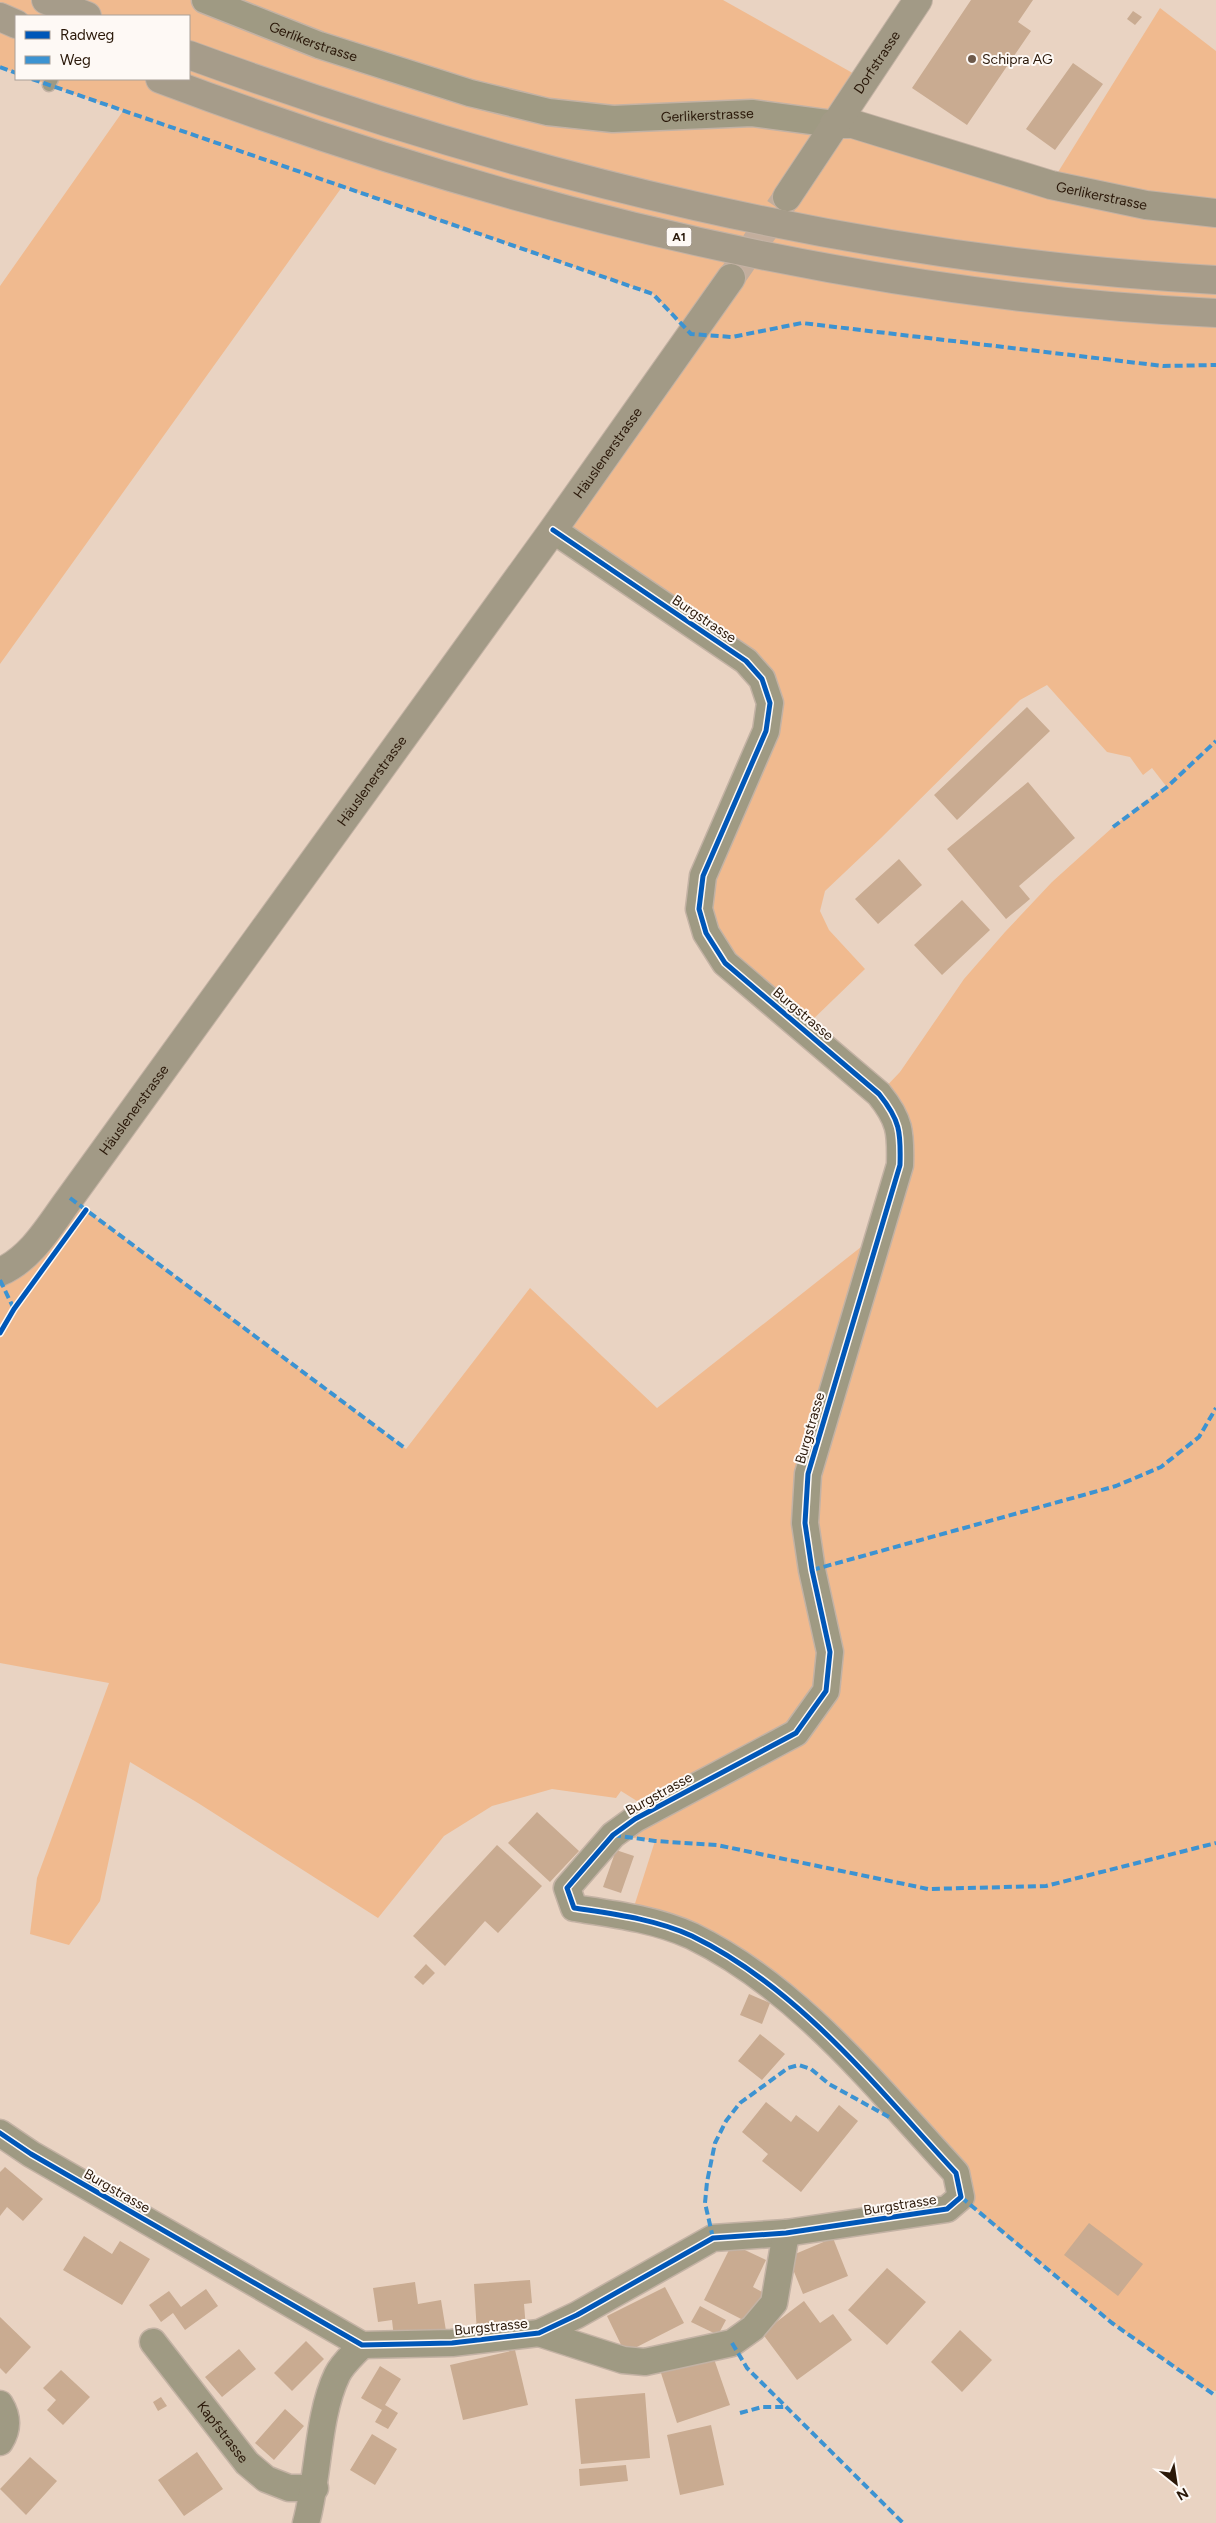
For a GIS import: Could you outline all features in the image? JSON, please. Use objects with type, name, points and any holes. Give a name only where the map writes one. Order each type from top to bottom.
[{"type":"highway","points":[[46,0],[84,15]]},
{"type":"highway","points":[[0,17],[15,24]]},
{"type":"highway","name":"A1","points":[[190,55],[330,105],[448,142],[584,180],[728,215],[841,237],[959,255],[1087,270],[1216,280]]},
{"type":"highway","name":"A1","points":[[163,80],[328,139],[500,192],[718,246],[842,270],[956,288],[1083,303],[1216,313]]},
{"type":"street","name":"Gerlikerstrasse","points":[[205,0],[320,45],[470,93],[548,112],[613,119],[752,113],[834,124],[853,124],[1050,185],[1146,205],[1216,213]]},
{"type":"street","name":"Dorfstrasse","points":[[834,124],[918,0]]},
{"type":"street","points":[[786,197],[834,124]]},
{"type":"street","name":"Häuslenerstrasse","points":[[0,1272],[16,1265],[34,1246],[70,1198],[553,530],[731,278]]},
{"type":"street","name":"Burgstrasse","points":[[0,2133],[31,2154],[362,2345],[452,2342],[539,2333],[577,2315],[713,2238],[786,2234],[947,2209],[961,2197],[956,2173],[815,2023],[743,1964],[690,1935],[631,1916],[574,1908],[567,1888],[613,1835],[635,1819],[796,1733],[826,1691],[830,1652],[812,1570],[806,1523],[808,1474],[900,1165],[901,1138],[894,1113],[879,1094],[725,963],[706,933],[699,909],[703,876],[766,731],[770,703],[762,678],[746,661],[553,530]]},
{"type":"street","points":[[539,2333],[622,2360],[645,2362],[732,2343],[753,2328],[774,2303],[786,2234]]},
{"type":"street","name":"Kapfstrasse","points":[[153,2342],[247,2462],[266,2479],[289,2488],[315,2488]]},
{"type":"street","points":[[306,2523],[315,2488],[327,2402],[338,2373],[362,2345]]},
{"type":"street","points":[[0,2404],[7,2419],[6,2428],[0,2442]]},
{"type":"shaded area","points":[[0,0],[723,0],[865,80],[835,123],[1050,185],[1160,8],[1216,51],[1216,2391],[1206,2389],[1112,2323],[961,2197],[956,2173],[742,1963],[631,1916],[655,1841],[613,1835],[635,1819],[637,1801],[621,1791],[616,1798],[552,1789],[492,1806],[444,1836],[378,1918],[198,1803],[130,1762],[100,1901],[69,1945],[30,1934],[37,1878],[109,1683],[0,1663],[0,1271],[70,1198],[406,1449],[530,1288],[657,1408],[880,1232],[900,1165],[879,1094],[900,1072],[964,979],[1005,932],[1052,882],[1113,827],[1166,786],[1152,768],[1143,775],[1130,757],[1107,752],[1047,685],[1020,700],[825,891],[820,911],[829,930],[865,969],[803,1029],[725,963],[699,909],[766,731],[762,679],[553,530],[691,334],[653,294],[342,187],[0,664],[0,286],[123,111],[35,80],[190,80],[190,15],[15,15],[15,73],[0,67]]},
{"type":"building","name":"Schipra AG","points":[[971,0],[1033,0],[1018,22],[1031,31],[967,125],[912,88]]},
{"type":"building","points":[[1133,11],[1142,17],[1135,25],[1127,19]]},
{"type":"building","points":[[1073,63],[1103,84],[1055,150],[1026,129]]},
{"type":"building","points":[[1027,707],[1050,731],[957,820],[934,795]]},
{"type":"building","points":[[1028,782],[1075,838],[1019,886],[1030,899],[1006,919],[947,849]]},
{"type":"building","points":[[899,859],[922,885],[878,924],[855,899]]},
{"type":"building","points":[[962,900],[990,930],[942,975],[914,945]]},
{"type":"building","points":[[537,1812],[579,1851],[550,1882],[508,1843]]},
{"type":"building","points":[[497,1845],[542,1886],[498,1933],[485,1921],[445,1966],[413,1936]]},
{"type":"building","points":[[616,1850],[634,1856],[621,1893],[603,1887]]},
{"type":"building","points":[[426,1964],[435,1973],[423,1985],[414,1977]]},
{"type":"building","points":[[749,1994],[770,2003],[762,2024],[740,2015]]},
{"type":"building","points":[[760,2034],[785,2054],[762,2080],[738,2061]]},
{"type":"building","points":[[766,2102],[791,2122],[796,2115],[818,2132],[839,2105],[858,2121],[801,2192],[762,2161],[768,2154],[742,2132]]},
{"type":"building","points":[[5,2167],[43,2199],[23,2221],[7,2207],[0,2216],[0,2172]]},
{"type":"building","points":[[1089,2223],[1143,2264],[1118,2296],[1064,2255]]},
{"type":"building","points":[[84,2236],[112,2254],[120,2241],[150,2259],[122,2305],[63,2270]]},
{"type":"building","points":[[833,2238],[848,2276],[803,2294],[788,2257]]},
{"type":"building","points":[[732,2244],[766,2260],[753,2287],[766,2294],[751,2324],[704,2300]]},
{"type":"building","points":[[887,2268],[926,2302],[887,2345],[848,2310]]},
{"type":"building","points":[[530,2280],[532,2303],[524,2304],[526,2329],[477,2333],[474,2284]]},
{"type":"building","points":[[415,2282],[418,2304],[441,2300],[446,2331],[394,2338],[392,2320],[378,2322],[373,2288]]},
{"type":"building","points":[[665,2287],[684,2323],[625,2353],[607,2316]]},
{"type":"building","points":[[206,2289],[218,2306],[185,2330],[173,2313],[161,2322],[149,2305],[169,2291],[181,2307]]},
{"type":"building","points":[[804,2301],[820,2323],[833,2314],[852,2340],[797,2380],[762,2333]]},
{"type":"building","points":[[700,2306],[726,2320],[718,2335],[691,2322]]},
{"type":"building","points":[[0,2317],[31,2347],[6,2374],[0,2368]]},
{"type":"building","points":[[960,2330],[992,2360],[962,2392],[931,2362]]},
{"type":"building","points":[[306,2341],[324,2359],[292,2391],[274,2373]]},
{"type":"building","points":[[239,2349],[256,2369],[222,2397],[205,2377]]},
{"type":"building","points":[[515,2350],[528,2405],[463,2420],[450,2365]]},
{"type":"building","points":[[713,2356],[730,2405],[677,2423],[661,2373]]},
{"type":"building","points":[[380,2366],[401,2379],[385,2405],[398,2413],[388,2429],[375,2422],[382,2410],[361,2398]]},
{"type":"building","points":[[61,2370],[90,2397],[63,2425],[47,2410],[56,2400],[43,2388]]},
{"type":"building","points":[[645,2393],[650,2458],[581,2464],[575,2399]]},
{"type":"building","points":[[161,2397],[167,2406],[158,2411],[153,2402]]},
{"type":"building","points":[[285,2409],[304,2426],[274,2460],[255,2443]]},
{"type":"building","points":[[711,2425],[724,2485],[680,2495],[667,2435]]},
{"type":"building","points":[[372,2434],[397,2449],[375,2485],[350,2470]]},
{"type":"building","points":[[197,2452],[223,2489],[184,2516],[158,2480]]},
{"type":"building","points":[[30,2457],[57,2481],[26,2515],[0,2489]]},
{"type":"building","points":[[626,2465],[628,2481],[580,2486],[579,2469]]},
{"type":"tunnel","points":[[731,278],[787,197]]},
{"type":"marked path","points":[[0,67],[15,73]]},
{"type":"marked path","points":[[35,80],[653,294],[691,334],[732,337],[802,323],[1163,366],[1216,365]]},
{"type":"marked path","points":[[1113,827],[1167,787],[1216,741]]},
{"type":"marked path","points":[[70,1198],[406,1449]]},
{"type":"marked path","points":[[0,1280],[14,1309]]},
{"type":"marked path","points":[[812,1570],[1116,1486],[1161,1467],[1199,1437],[1216,1408]]},
{"type":"marked path","points":[[613,1835],[655,1841],[717,1845],[928,1889],[1046,1886],[1216,1843]]},
{"type":"marked path","points":[[713,2238],[705,2203],[715,2143],[726,2121],[740,2103],[788,2068],[799,2065],[811,2069],[829,2084],[889,2117]]},
{"type":"marked path","points":[[961,2197],[1112,2323],[1216,2396]]},
{"type":"marked path","points":[[732,2343],[747,2368],[903,2523]]},
{"type":"marked path","points":[[740,2413],[762,2407],[787,2407]]},
{"type":"cycle path","points":[[0,2133],[31,2154],[362,2345],[452,2343],[539,2333],[577,2315],[713,2238],[786,2233],[947,2209],[961,2197],[956,2173],[866,2074],[801,2011],[767,1983],[731,1958],[678,1930],[634,1918],[574,1908],[567,1888],[613,1835],[635,1819],[796,1733],[826,1691],[830,1652],[812,1570],[805,1523],[808,1474],[900,1165],[900,1154],[898,1127],[891,1111],[879,1094],[725,963],[706,933],[699,909],[703,876],[766,731],[770,703],[762,679],[746,661],[553,530]]},
{"type":"cycle path","points":[[0,1333],[14,1309],[86,1210]]},
{"type":"place","name":"Schipra AG","points":[[972,59]]}]
